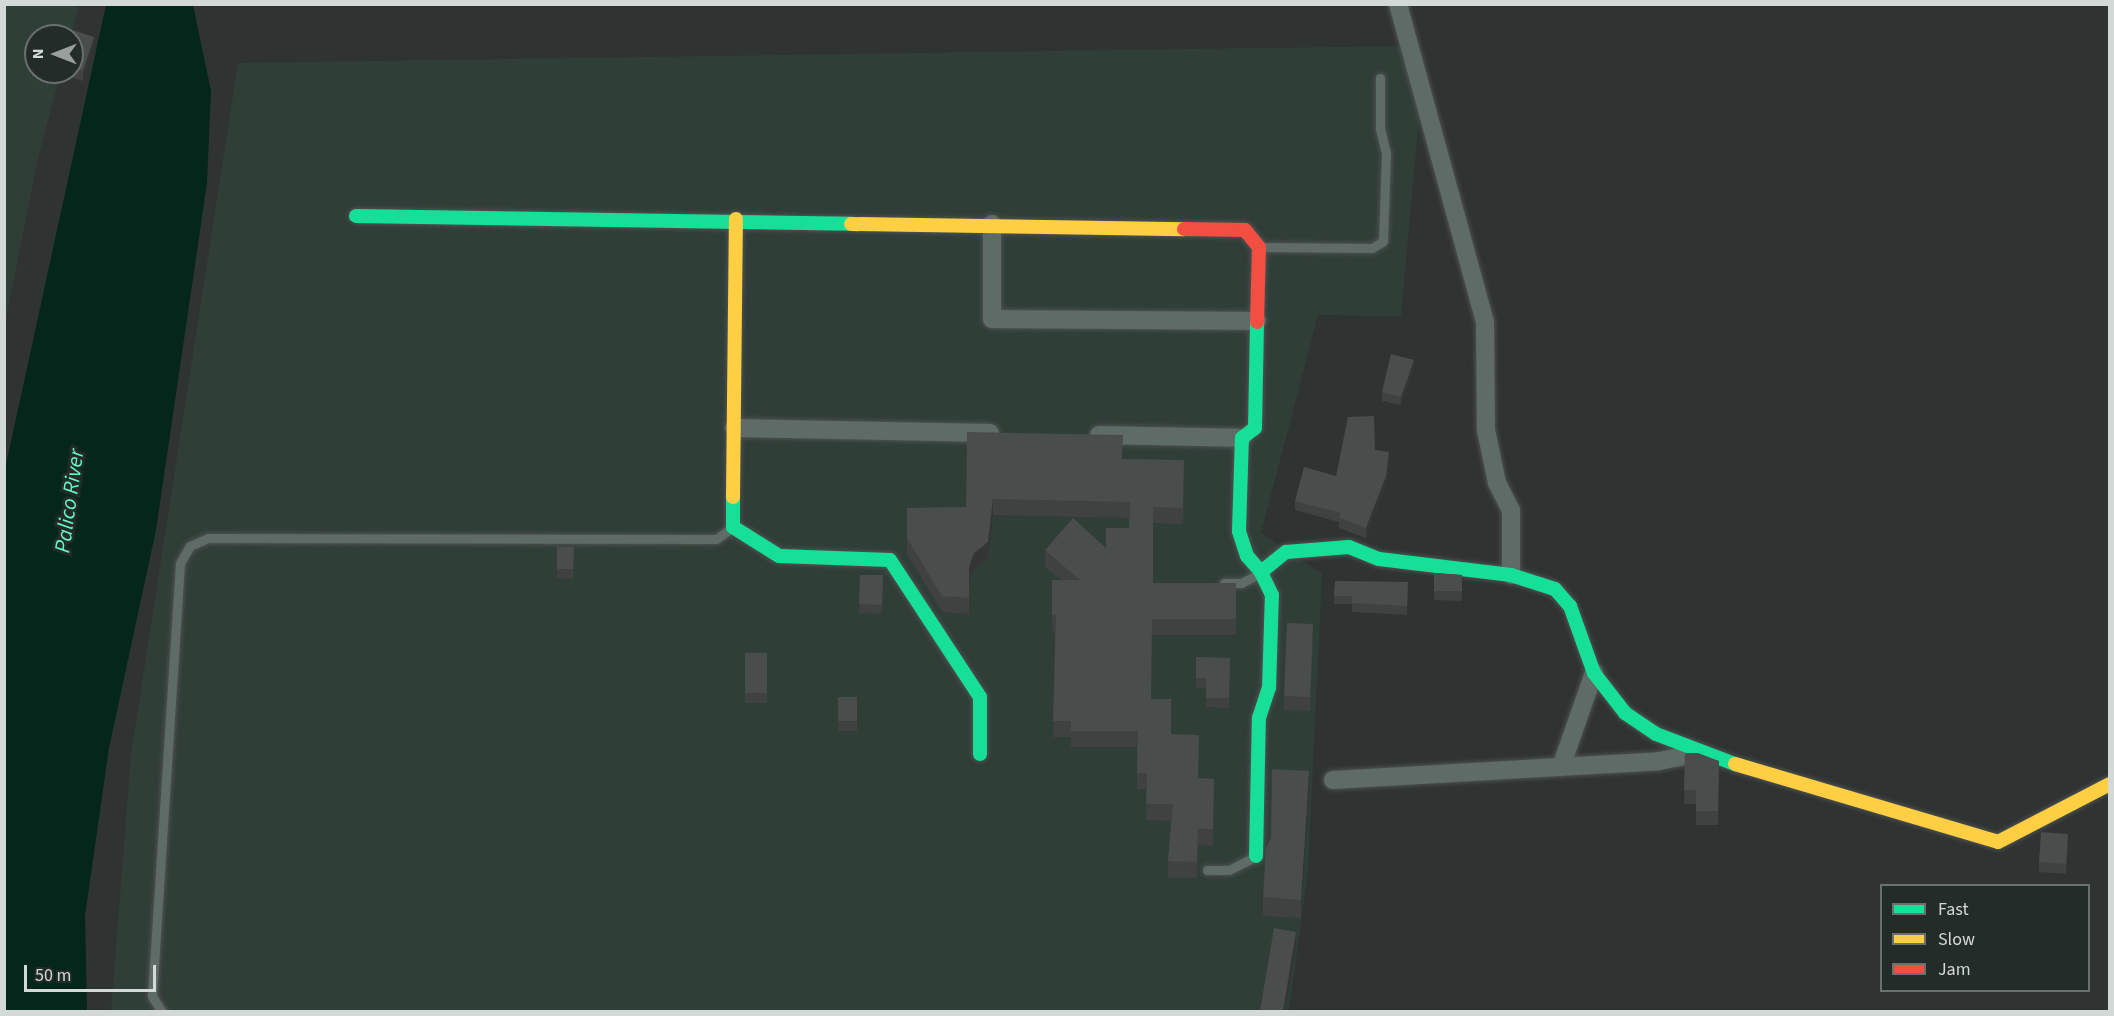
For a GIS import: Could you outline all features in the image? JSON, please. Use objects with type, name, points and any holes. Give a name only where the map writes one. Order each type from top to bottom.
[{"type":"street","points":[[1398,4],[1485,321],[1486,430],[1497,483],[1512,510],[1511,575]]},
{"type":"street","points":[[356,216],[736,219],[1245,230],[1259,247],[1255,428],[1242,438],[1077,435]]},
{"type":"street","points":[[736,219],[734,527],[779,556],[890,560],[980,697],[980,754]]},
{"type":"street","points":[[992,224],[992,319],[1257,321]]},
{"type":"street","points":[[734,428],[1006,434]]},
{"type":"street","points":[[1242,438],[1239,531],[1247,556],[1261,572],[1272,595],[1269,688],[1259,718],[1256,855]]},
{"type":"street","points":[[1261,572],[1286,552],[1350,547],[1379,559],[1511,575],[1555,589],[1570,606],[1594,673],[1625,713],[1656,734],[1700,753],[1998,842],[2109,784]]},
{"type":"street","points":[[1561,767],[1594,673]]},
{"type":"street","points":[[1333,780],[1659,761],[1700,753]]},
{"type":"lane","points":[[1259,247],[1372,248],[1383,241],[1386,153],[1380,129],[1380,78]]},
{"type":"lane","points":[[162,1011],[152,996],[180,563],[190,546],[208,538],[716,539],[734,527]]},
{"type":"lane","points":[[1208,583],[1240,583],[1261,572]]},
{"type":"lane","points":[[1207,870],[1229,870],[1256,855]]},
{"type":"shaded area","points":[[5,4],[79,5],[74,24],[24,24],[24,84],[58,84],[39,154],[5,324]]},
{"type":"shaded area","points":[[1400,46],[1419,117],[1401,316],[1318,315],[1261,533],[1322,574],[1308,870],[1289,1011],[111,1012],[131,754],[238,63]]},
{"type":"water","name":"Palico River","points":[[106,5],[193,5],[211,91],[207,183],[156,530],[109,748],[85,916],[87,1011],[5,1011],[5,469]]},
{"type":"building","points":[[84,34],[94,37],[84,68]]},
{"type":"building","points":[[1391,354],[1414,360],[1401,397],[1382,392]]},
{"type":"building","points":[[1374,416],[1375,450],[1389,452],[1386,476],[1366,528],[1339,518],[1341,513],[1295,501],[1304,467],[1336,476],[1348,417]]},
{"type":"building","points":[[967,432],[1123,435],[1122,459],[1184,460],[1183,508],[1153,507],[1153,583],[1236,583],[1236,619],[1152,619],[1151,699],[1171,699],[1171,734],[1199,735],[1198,778],[1214,779],[1213,829],[1198,829],[1197,862],[1168,861],[1173,804],[1146,804],[1147,773],[1137,773],[1138,731],[1071,731],[1071,721],[1053,721],[1056,615],[1052,615],[1052,580],[1080,580],[1045,550],[1073,518],[1106,548],[1106,528],[1129,528],[1130,502],[993,499],[988,542],[973,554],[969,568],[969,598],[942,596],[907,538],[907,508],[966,507]]},
{"type":"building","points":[[557,546],[574,547],[573,569],[557,569]]},
{"type":"building","points":[[1434,573],[1462,575],[1462,591],[1434,591]]},
{"type":"building","points":[[860,575],[883,575],[882,605],[859,604]]},
{"type":"building","points":[[1335,581],[1408,582],[1407,606],[1352,603],[1352,596],[1334,596]]},
{"type":"building","points":[[1287,623],[1313,624],[1310,697],[1284,696]]},
{"type":"building","points":[[745,653],[767,653],[767,693],[745,693]]},
{"type":"building","points":[[1196,657],[1230,658],[1229,698],[1206,698],[1206,678],[1196,678]]},
{"type":"building","points":[[838,697],[857,697],[857,721],[838,721]]},
{"type":"building","points":[[1685,753],[1698,753],[1719,761],[1718,811],[1696,811],[1696,790],[1684,790]]},
{"type":"building","points":[[1272,769],[1309,771],[1301,900],[1263,897],[1266,848],[1271,838]]},
{"type":"building","points":[[2041,832],[2068,834],[2066,864],[2039,862]]},
{"type":"building","points":[[1274,928],[1296,932],[1283,1011],[1260,1011]]},
{"type":"traffic: fast","points":[[356,216],[851,224]]},
{"type":"traffic: fast","points":[[1256,856],[1259,718],[1269,688],[1272,595],[1261,572],[1247,556],[1239,531],[1242,438],[1255,428],[1257,322]]},
{"type":"traffic: fast","points":[[733,497],[733,527],[779,556],[890,560],[980,697],[980,754]]},
{"type":"traffic: fast","points":[[1261,572],[1286,552],[1349,547],[1379,559],[1511,575],[1555,589],[1570,606],[1594,673],[1625,713],[1656,734],[1735,764]]},
{"type":"traffic: slow","points":[[733,497],[736,219]]},
{"type":"traffic: slow","points":[[851,224],[1184,229]]},
{"type":"traffic: slow","points":[[1735,764],[1998,842],[2110,784]]},
{"type":"traffic: jam","points":[[1184,229],[1245,230],[1259,247],[1257,322]]}]
